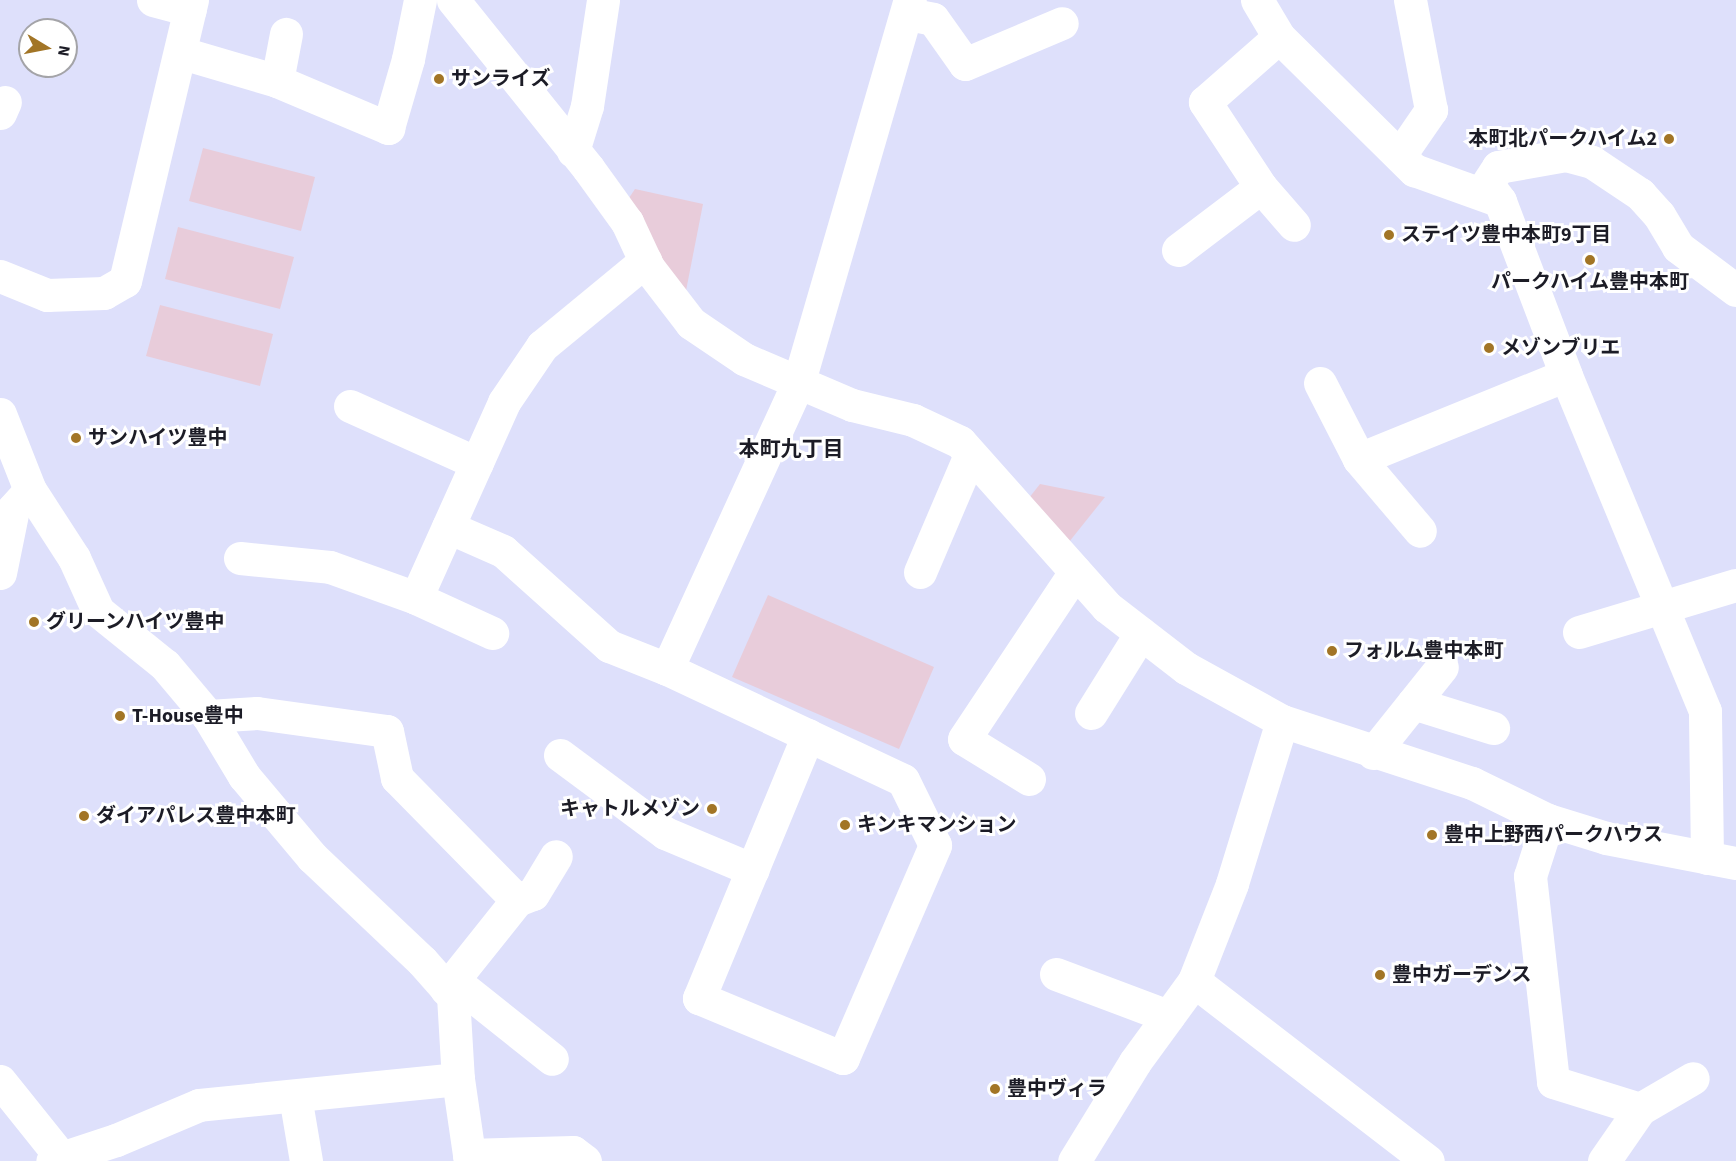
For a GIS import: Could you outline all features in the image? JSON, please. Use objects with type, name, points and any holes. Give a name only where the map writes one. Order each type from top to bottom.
[{"type":"street","points":[[0,276],[47,295],[104,293],[124,281],[182,53],[191,5],[153,0]]},
{"type":"street","points":[[182,53],[276,81],[388,128],[420,0]]},
{"type":"street","points":[[453,0],[627,222],[645,261],[691,323],[744,359],[852,405],[913,420],[960,442],[1107,607],[1186,668],[1281,721],[1373,753],[1472,783],[1548,820],[1606,838],[1722,860],[1705,711],[1659,605],[1566,375],[1500,201],[1487,184],[1498,166],[1566,155],[1592,162],[1640,194],[1659,215],[1678,247],[1736,290]]},
{"type":"street","points":[[573,151],[587,106],[603,0]]},
{"type":"street","points":[[1257,0],[1279,37],[1414,170],[1500,201]]},
{"type":"street","points":[[1400,155],[1431,110],[1410,0]]},
{"type":"street","points":[[668,669],[798,381],[909,7],[933,20],[965,64],[1062,23]]},
{"type":"street","points":[[276,81],[286,34]]},
{"type":"street","points":[[1279,37],[1205,102],[1261,187],[1294,225]]},
{"type":"street","points":[[1178,250],[1261,187]]},
{"type":"street","points":[[416,598],[504,402],[542,346],[645,261]]},
{"type":"street","points":[[1359,459],[1566,375]]},
{"type":"street","points":[[1320,382],[1359,459],[1420,531]]},
{"type":"street","points":[[350,406],[477,463]]},
{"type":"street","points":[[0,414],[30,490],[74,558],[98,611],[165,665],[208,716],[244,776],[312,857],[450,985],[552,1059]]},
{"type":"street","points":[[920,572],[970,455]]},
{"type":"street","points":[[0,573],[12,509],[30,490]]},
{"type":"street","points":[[448,526],[503,551],[609,646],[668,669],[808,735],[903,780],[935,845],[843,1058],[699,998],[808,735]]},
{"type":"street","points":[[240,558],[330,567],[416,598],[492,633]]},
{"type":"street","points":[[1029,779],[964,739],[1075,572]]},
{"type":"street","points":[[1579,632],[1659,605],[1736,585]]},
{"type":"street","points":[[1091,713],[1141,633]]},
{"type":"street","points":[[1373,753],[1442,668]]},
{"type":"street","points":[[1413,703],[1493,728]]},
{"type":"street","points":[[208,716],[257,712],[387,731],[397,778],[518,900]]},
{"type":"street","points":[[1074,1161],[1168,1016],[1194,981],[1232,884],[1281,721]]},
{"type":"street","points":[[560,755],[665,833],[753,870]]},
{"type":"street","points":[[1548,820],[1530,876],[1553,1082],[1640,1108]]},
{"type":"street","points":[[450,985],[518,900],[533,894],[556,856]]},
{"type":"street","points":[[1056,974],[1168,1016]]},
{"type":"street","points":[[1194,981],[1428,1161]]},
{"type":"street","points":[[450,985],[453,996],[458,1079],[469,1158],[573,1152],[585,1161]]},
{"type":"street","points":[[1604,1161],[1640,1108],[1693,1078]]},
{"type":"street","points":[[0,1081],[59,1159],[116,1140],[199,1105],[458,1079]]},
{"type":"street","points":[[295,1096],[306,1161]]},
{"type":"shaded area","points":[[203,148],[315,177],[301,231],[189,201]]},
{"type":"shaded area","points":[[635,189],[703,204],[684,301],[625,204]]},
{"type":"shaded area","points":[[178,227],[294,257],[280,309],[165,279]]},
{"type":"shaded area","points":[[160,305],[273,334],[260,386],[146,356]]},
{"type":"shaded area","points":[[1040,484],[1105,497],[1065,547],[1025,503]]},
{"type":"shaded area","points":[[768,595],[934,667],[899,749],[732,677]]},
{"type":"place","name":"サンライズ","points":[[439,79]]},
{"type":"place","name":"本町北パークハイム2","points":[[1669,139]]},
{"type":"place","name":"ステイツ豊中本町9丁目","points":[[1389,235]]},
{"type":"place","name":"パークハイム豊中本町","points":[[1590,260]]},
{"type":"place","name":"メゾンブリエ","points":[[1489,348]]},
{"type":"place","name":"サンハイツ豊中","points":[[76,438]]},
{"type":"place","name":"グリーンハイツ豊中","points":[[34,622]]},
{"type":"place","name":"フォルム豊中本町","points":[[1332,651]]},
{"type":"place","name":"T-House豊中","points":[[120,716]]},
{"type":"place","name":"キャトルメゾン","points":[[712,809]]},
{"type":"place","name":"ダイアパレス豊中本町","points":[[84,816]]},
{"type":"place","name":"キンキマンション","points":[[845,825]]},
{"type":"place","name":"豊中上野西パークハウス","points":[[1432,835]]},
{"type":"place","name":"豊中ガーデンス","points":[[1380,975]]},
{"type":"place","name":"豊中ヴィラ","points":[[995,1089]]},
{"type":"district","name":"本町九丁目","points":[[791,449]]}]
